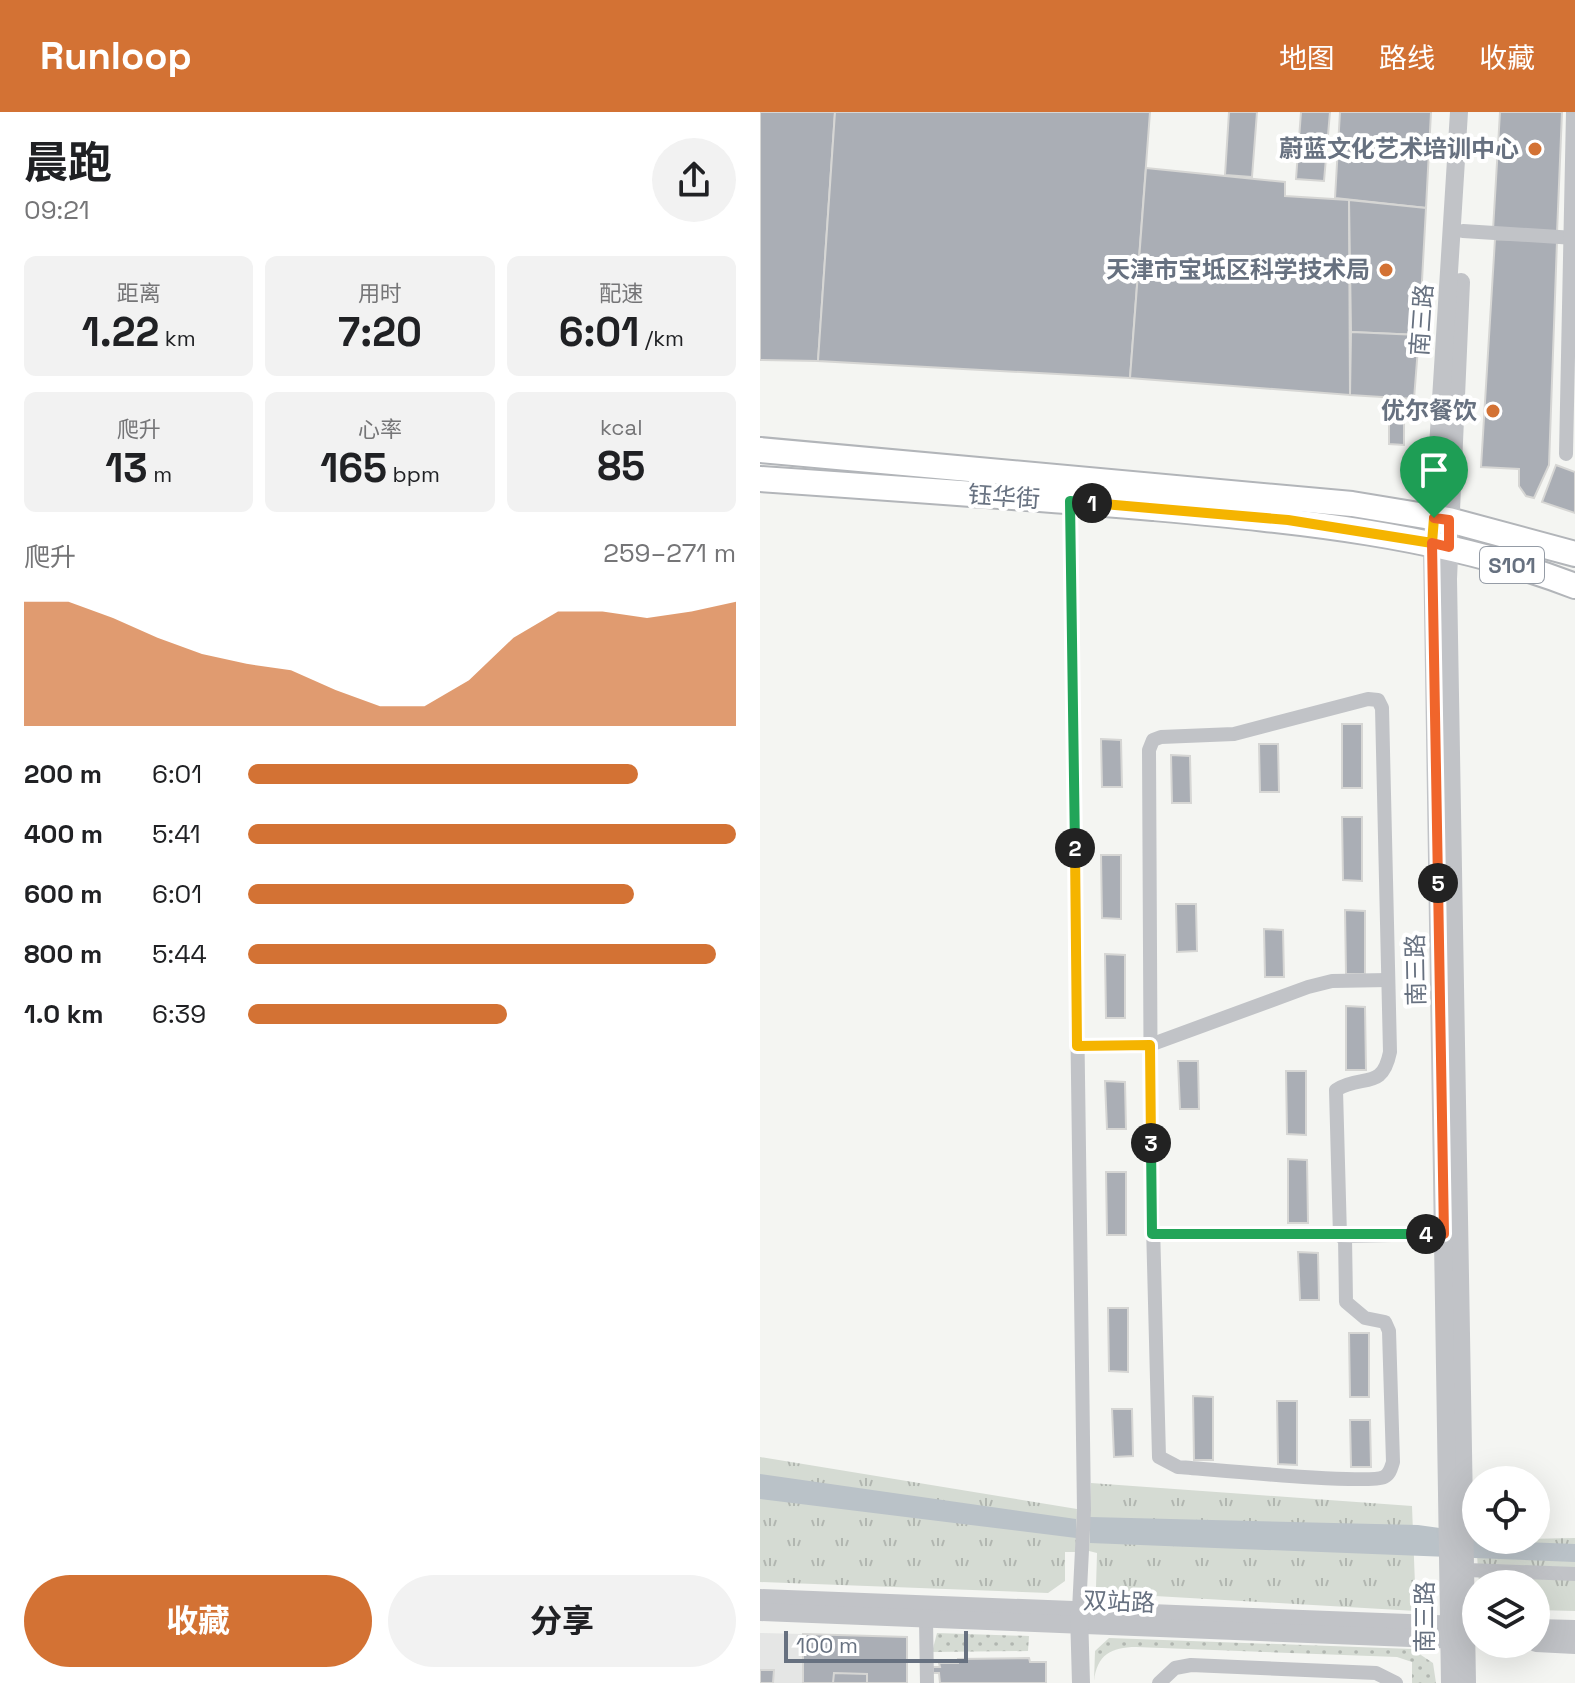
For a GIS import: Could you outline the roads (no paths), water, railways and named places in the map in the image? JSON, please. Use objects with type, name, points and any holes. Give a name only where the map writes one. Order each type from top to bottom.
[{"type":"main road","name":"钰华街","points":[[760,450],[1280,495],[1442,519],[1575,554]]},
{"type":"main road","name":"钰华街","points":[[760,479],[1288,520],[1440,545],[1537,571],[1575,586]]},
{"type":"street","name":"南三路","points":[[1442,519],[1459,112]]},
{"type":"street","name":"南三路","points":[[1462,1593],[1444,1234],[1440,545],[1469,112]]},
{"type":"street","points":[[1566,454],[1573,112]]},
{"type":"street","points":[[1463,231],[1572,238]]},
{"type":"street","points":[[1070,501],[1084,1510],[1079,1618],[1081,1683]]},
{"type":"street","name":"南三路","points":[[1440,545],[1467,1570]]},
{"type":"street","points":[[1368,699],[1378,700],[1382,708],[1388,980],[1390,1052],[1387,1067],[1375,1080],[1346,1083],[1336,1090],[1346,1302],[1365,1318],[1385,1322],[1389,1331],[1393,1462],[1390,1473],[1382,1479],[1178,1467],[1159,1457],[1152,1234],[1147,768],[1153,740],[1161,737],[1234,734],[1368,699]]},
{"type":"street","points":[[1077,1046],[1150,1045],[1308,987],[1332,981],[1388,980]]},
{"type":"street","points":[[1152,1234],[1444,1234]]},
{"type":"street","points":[[1550,1573],[1575,1574]]},
{"type":"street","name":"双站路","points":[[760,1598],[1079,1618],[1462,1633]]},
{"type":"street","name":"双站路","points":[[760,1612],[926,1619],[1079,1618]]},
{"type":"street","points":[[926,1619],[927,1683]]},
{"type":"street","points":[[1550,1628],[1575,1629]]},
{"type":"street","name":"南三路","points":[[1450,1683],[1462,1640]]},
{"type":"street","points":[[1550,1644],[1575,1645]]},
{"type":"street","name":"南三路","points":[[1466,1658],[1467,1683]]},
{"type":"street","points":[[1159,1683],[1175,1668],[1191,1665],[1376,1673],[1396,1683]]},
{"type":"place","name":"蔚蓝文化艺术培训中心","points":[[1535,149]]},
{"type":"place","name":"天津市宝坻区科学技术局","points":[[1386,270]]},
{"type":"place","name":"优尔餐饮","points":[[1493,411]]}]
